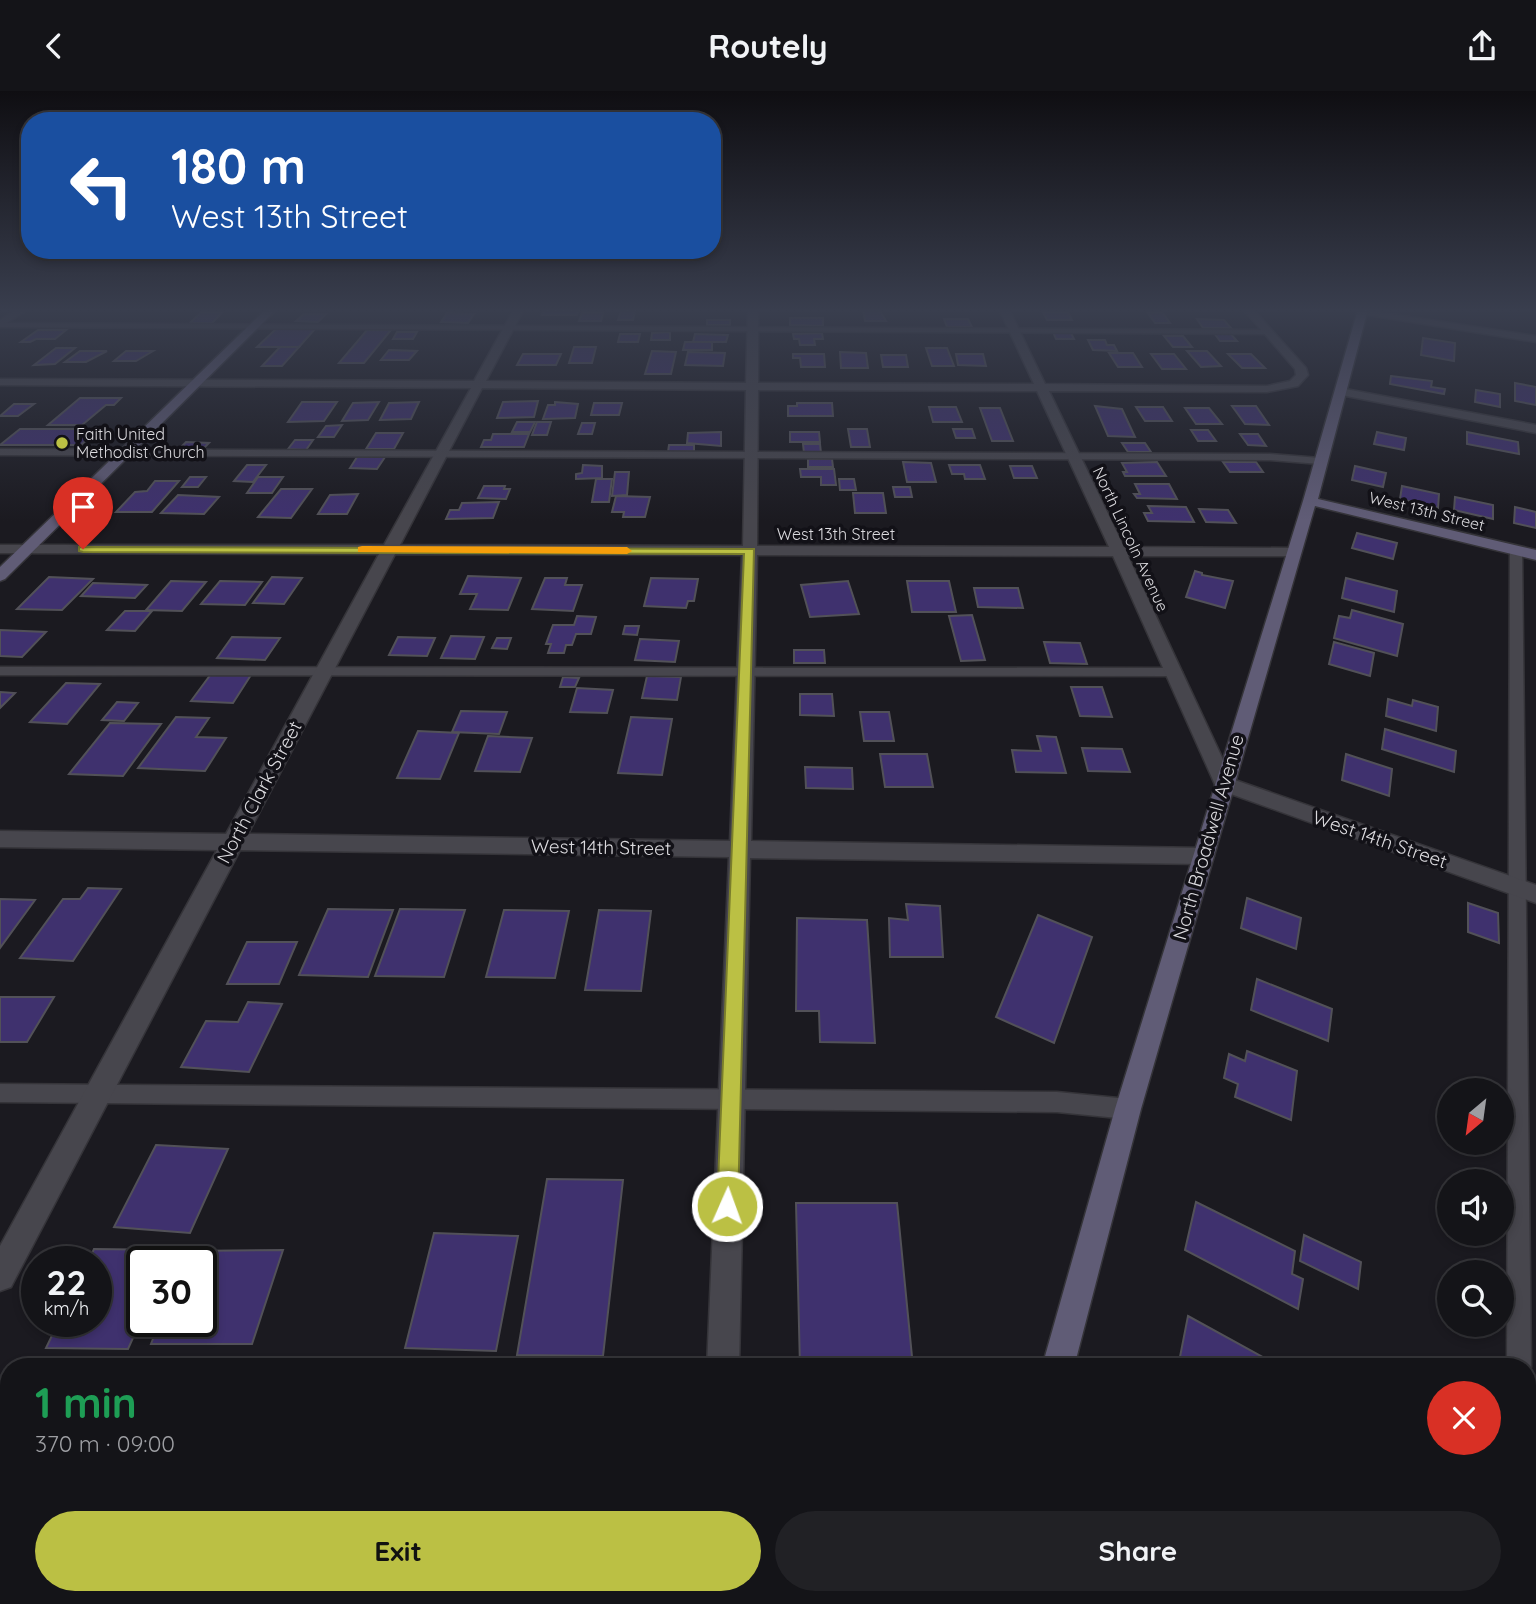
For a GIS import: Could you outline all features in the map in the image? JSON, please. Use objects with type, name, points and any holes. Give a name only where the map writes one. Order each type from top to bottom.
[{"type":"main road","points":[[0,576],[200,380]]},
{"type":"main road","name":"North Broadwell Avenue","points":[[1060,1358],[1128,1109],[1310,501],[1343,380]]},
{"type":"main road","name":"West 13th Street","points":[[1310,501],[1536,555]]},
{"type":"street","name":"North Clark Street","points":[[0,1276],[95,1094],[480,380]]},
{"type":"street","points":[[723,1358],[750,551],[753,380]]},
{"type":"street","name":"North Lincoln Avenue","points":[[1037,380],[1175,672],[1224,784]]},
{"type":"street","points":[[0,382],[1266,389],[1299,380]]},
{"type":"street","points":[[1340,392],[1536,429]]},
{"type":"street","name":"West 13th Street","points":[[0,549],[1293,552]]},
{"type":"street","name":"West 14th Street","points":[[1224,784],[1526,890]]},
{"type":"street","name":"West 14th Street","points":[[0,839],[1203,856]]},
{"type":"lane","points":[[0,452],[1270,457],[1320,461]]},
{"type":"lane","points":[[1516,550],[1526,890],[1519,1358]]},
{"type":"lane","points":[[0,671],[1175,672]]},
{"type":"lane","points":[[0,1093],[1057,1102],[1128,1109]]},
{"type":"building","points":[[1391,380],[1421,380],[1432,381],[1431,387],[1445,389],[1444,394],[1390,384]]},
{"type":"building","points":[[1515,383],[1536,387],[1536,405],[1515,401]]},
{"type":"building","points":[[1476,390],[1500,394],[1500,407],[1475,402]]},
{"type":"building","points":[[80,398],[121,398],[114,405],[106,405],[82,425],[48,425]]},
{"type":"building","points":[[538,401],[534,417],[497,418],[503,402]]},
{"type":"building","points":[[302,402],[337,402],[324,421],[288,422]]},
{"type":"building","points":[[379,402],[368,420],[342,421],[353,403]]},
{"type":"building","points":[[419,402],[411,419],[380,420],[389,403]]},
{"type":"building","points":[[555,402],[578,404],[575,418],[543,419],[548,405],[555,405]]},
{"type":"building","points":[[594,403],[622,403],[619,415],[591,415]]},
{"type":"building","points":[[797,403],[832,403],[833,416],[788,416],[788,406],[797,406]]},
{"type":"building","points":[[14,404],[34,404],[18,416],[0,416]]},
{"type":"building","points":[[1095,406],[1122,409],[1135,437],[1108,436]]},
{"type":"building","points":[[1232,406],[1256,406],[1269,425],[1245,424]]},
{"type":"building","points":[[929,407],[956,407],[962,422],[933,422]]},
{"type":"building","points":[[1136,407],[1163,407],[1172,421],[1145,421]]},
{"type":"building","points":[[980,408],[1000,408],[1013,441],[992,441]]},
{"type":"building","points":[[1185,408],[1209,408],[1222,424],[1196,424]]},
{"type":"building","points":[[517,422],[535,422],[530,432],[512,432]]},
{"type":"building","points":[[537,422],[551,422],[547,435],[532,435]]},
{"type":"building","points":[[582,423],[595,423],[592,434],[578,434]]},
{"type":"building","points":[[342,425],[334,437],[318,437],[326,426]]},
{"type":"building","points":[[20,429],[99,429],[81,445],[0,445]]},
{"type":"building","points":[[848,429],[867,429],[870,447],[851,447]]},
{"type":"building","points":[[953,429],[972,429],[975,438],[956,438]]},
{"type":"building","points":[[1191,430],[1208,430],[1216,441],[1198,441]]},
{"type":"building","points":[[721,432],[721,446],[687,443],[688,433]]},
{"type":"building","points":[[790,432],[819,432],[820,442],[790,442]]},
{"type":"building","points":[[1377,432],[1406,438],[1404,450],[1374,444]]},
{"type":"building","points":[[1467,432],[1518,442],[1519,454],[1467,444]]},
{"type":"building","points":[[376,433],[403,433],[394,449],[366,449]]},
{"type":"building","points":[[493,434],[529,434],[524,447],[481,447],[484,440],[491,440]]},
{"type":"building","points":[[1240,434],[1258,434],[1266,446],[1248,445]]},
{"type":"building","points":[[295,440],[313,440],[306,450],[288,449]]},
{"type":"building","points":[[186,442],[209,443],[201,451],[178,450]]},
{"type":"building","points":[[1122,443],[1145,443],[1151,452],[1128,452]]},
{"type":"building","points":[[803,444],[820,444],[821,453],[804,453]]},
{"type":"building","points":[[669,445],[694,445],[694,451],[668,452]]},
{"type":"building","points":[[357,457],[385,457],[377,469],[350,468]]},
{"type":"building","points":[[808,459],[832,459],[833,467],[808,467]]},
{"type":"building","points":[[903,462],[931,463],[936,482],[907,482]]},
{"type":"building","points":[[1157,462],[1166,476],[1125,476],[1123,472],[1127,472],[1122,463]]},
{"type":"building","points":[[1223,462],[1256,462],[1263,472],[1230,472]]},
{"type":"building","points":[[247,465],[266,465],[253,482],[234,481]]},
{"type":"building","points":[[583,465],[602,466],[602,478],[576,479],[576,474],[582,473]]},
{"type":"building","points":[[949,465],[980,465],[985,479],[965,479],[964,474],[952,474]]},
{"type":"building","points":[[1010,466],[1032,466],[1037,478],[1014,478]]},
{"type":"building","points":[[1355,466],[1386,473],[1383,487],[1352,480]]},
{"type":"building","points":[[800,469],[834,469],[836,485],[821,485],[821,477],[801,477]]},
{"type":"building","points":[[615,472],[629,472],[627,495],[612,496]]},
{"type":"building","points":[[190,477],[206,477],[198,487],[182,487]]},
{"type":"building","points":[[258,477],[283,477],[272,493],[247,493]]},
{"type":"building","points":[[596,479],[612,479],[609,502],[592,502]]},
{"type":"building","points":[[839,479],[854,479],[856,490],[840,490]]},
{"type":"building","points":[[155,481],[179,481],[152,512],[116,512],[135,492],[147,491]]},
{"type":"building","points":[[1135,484],[1169,484],[1177,499],[1137,498],[1134,494],[1140,494]]},
{"type":"building","points":[[484,486],[505,486],[504,489],[510,489],[506,499],[478,498]]},
{"type":"building","points":[[1402,486],[1439,494],[1438,508],[1400,499]]},
{"type":"building","points":[[893,487],[910,487],[912,497],[895,497]]},
{"type":"building","points":[[281,489],[312,489],[291,518],[258,517]]},
{"type":"building","points":[[853,493],[883,493],[886,513],[855,513]]},
{"type":"building","points":[[358,494],[347,514],[318,514],[330,495]]},
{"type":"building","points":[[178,495],[219,497],[204,514],[161,513]]},
{"type":"building","points":[[616,496],[650,497],[645,517],[623,517],[624,512],[612,512]]},
{"type":"building","points":[[1455,497],[1493,505],[1493,519],[1454,510]]},
{"type":"building","points":[[499,502],[493,518],[446,519],[450,510],[459,510],[462,503]]},
{"type":"building","points":[[1148,506],[1186,507],[1194,522],[1148,521],[1144,513],[1152,513]]},
{"type":"building","points":[[1515,507],[1536,512],[1536,528],[1514,523]]},
{"type":"building","points":[[1199,509],[1228,510],[1236,523],[1206,522]]},
{"type":"building","points":[[1357,533],[1397,543],[1393,559],[1352,548]]},
{"type":"building","points":[[1195,571],[1233,581],[1225,608],[1186,597]]},
{"type":"building","points":[[468,576],[521,578],[508,610],[470,609],[477,594],[460,594]]},
{"type":"building","points":[[49,577],[93,579],[62,610],[17,609]]},
{"type":"building","points":[[272,577],[302,578],[284,604],[253,603]]},
{"type":"building","points":[[545,578],[567,578],[565,585],[582,585],[573,611],[532,609]]},
{"type":"building","points":[[651,578],[698,579],[694,601],[688,601],[686,608],[644,606]]},
{"type":"building","points":[[1346,578],[1397,591],[1394,612],[1342,598]]},
{"type":"building","points":[[171,581],[206,582],[182,611],[146,610]]},
{"type":"building","points":[[220,581],[262,582],[245,605],[201,604]]},
{"type":"building","points":[[848,581],[859,614],[810,617],[801,585]]},
{"type":"building","points":[[907,581],[949,581],[956,612],[912,612]]},
{"type":"building","points":[[93,583],[147,585],[135,598],[81,596]]},
{"type":"building","points":[[974,588],[1018,588],[1023,608],[978,607]]},
{"type":"building","points":[[1352,610],[1403,624],[1397,656],[1334,638],[1339,616],[1350,618]]},
{"type":"building","points":[[125,611],[152,611],[135,631],[107,630]]},
{"type":"building","points":[[972,615],[985,660],[961,661],[949,616]]},
{"type":"building","points":[[577,616],[596,617],[591,634],[576,634],[572,645],[566,645],[564,653],[548,653],[551,644],[546,644],[553,625],[574,625]]},
{"type":"building","points":[[625,626],[639,626],[637,635],[623,634]]},
{"type":"building","points":[[0,630],[46,632],[22,657],[0,656]]},
{"type":"building","points":[[451,636],[484,637],[475,659],[441,658]]},
{"type":"building","points":[[232,637],[280,638],[265,660],[217,658]]},
{"type":"building","points":[[398,637],[435,638],[427,656],[389,655]]},
{"type":"building","points":[[497,638],[511,638],[507,649],[492,648]]},
{"type":"building","points":[[640,639],[679,641],[675,662],[635,660]]},
{"type":"building","points":[[1044,642],[1080,643],[1087,664],[1050,663]]},
{"type":"building","points":[[1334,642],[1374,653],[1370,676],[1329,664]]},
{"type":"building","points":[[794,650],[824,650],[825,663],[794,663]]},
{"type":"building","points":[[211,674],[251,675],[233,703],[191,701]]},
{"type":"building","points":[[647,676],[681,677],[677,700],[642,698]]},
{"type":"building","points":[[563,677],[579,678],[575,687],[560,687]]},
{"type":"building","points":[[66,683],[100,684],[67,724],[30,722]]},
{"type":"building","points":[[1071,687],[1102,687],[1112,717],[1080,716]]},
{"type":"building","points":[[577,688],[613,690],[607,713],[570,712]]},
{"type":"building","points":[[0,692],[15,693],[0,708]]},
{"type":"building","points":[[800,694],[832,694],[834,716],[800,715]]},
{"type":"building","points":[[1388,699],[1412,706],[1413,700],[1438,707],[1436,731],[1386,716]]},
{"type":"building","points":[[117,702],[138,703],[124,721],[102,720]]},
{"type":"building","points":[[461,711],[507,712],[499,734],[452,732]]},
{"type":"building","points":[[860,712],[889,712],[894,741],[864,741]]},
{"type":"building","points":[[176,717],[209,718],[196,737],[226,738],[205,771],[138,768]]},
{"type":"building","points":[[631,717],[672,719],[662,775],[618,773]]},
{"type":"building","points":[[110,723],[161,724],[123,776],[69,774]]},
{"type":"building","points":[[1385,729],[1456,751],[1454,772],[1382,749]]},
{"type":"building","points":[[418,731],[459,733],[440,779],[397,778]]},
{"type":"building","points":[[488,736],[532,738],[520,772],[475,771]]},
{"type":"building","points":[[1037,736],[1056,737],[1066,773],[1016,772],[1012,750],[1041,751]]},
{"type":"building","points":[[1082,748],[1122,749],[1130,772],[1088,771]]},
{"type":"building","points":[[880,754],[927,754],[933,787],[885,787]]},
{"type":"building","points":[[1346,754],[1392,769],[1389,796],[1342,780]]},
{"type":"building","points":[[805,767],[852,768],[853,789],[806,788]]},
{"type":"building","points":[[88,888],[121,889],[73,961],[20,958],[63,899],[80,899]]},
{"type":"building","points":[[1247,898],[1301,918],[1296,949],[1241,928]]},
{"type":"building","points":[[0,899],[35,900],[0,948]]},
{"type":"building","points":[[1468,903],[1498,913],[1499,943],[1468,932]]},
{"type":"building","points":[[906,904],[940,906],[943,957],[890,957],[889,918],[908,920]]},
{"type":"building","points":[[328,909],[393,910],[368,977],[299,975]]},
{"type":"building","points":[[400,909],[465,910],[444,977],[375,976]]},
{"type":"building","points":[[504,910],[569,911],[555,978],[486,977]]},
{"type":"building","points":[[599,910],[651,911],[641,991],[585,990]]},
{"type":"building","points":[[1038,915],[1092,937],[1054,1043],[996,1017]]},
{"type":"building","points":[[797,918],[867,920],[875,1043],[820,1042],[819,1011],[796,1011]]},
{"type":"building","points":[[247,942],[297,942],[279,984],[227,984]]},
{"type":"building","points":[[1257,979],[1332,1009],[1328,1041],[1251,1010]]},
{"type":"building","points":[[0,997],[54,997],[27,1042],[0,1042]]},
{"type":"building","points":[[248,1002],[282,1004],[249,1072],[181,1067],[206,1021],[238,1022]]},
{"type":"building","points":[[1247,1051],[1297,1071],[1291,1120],[1235,1097],[1238,1084],[1224,1078],[1229,1054],[1245,1061]]},
{"type":"building","points":[[156,1145],[228,1149],[190,1233],[114,1227]]},
{"type":"building","points":[[547,1179],[623,1180],[603,1356],[517,1355]]},
{"type":"building","points":[[1196,1202],[1295,1251],[1292,1274],[1303,1279],[1298,1309],[1185,1250]]},
{"type":"building","points":[[796,1203],[897,1203],[912,1358],[800,1358]]},
{"type":"building","points":[[434,1233],[518,1236],[496,1351],[405,1348]]},
{"type":"building","points":[[1304,1235],[1361,1262],[1358,1289],[1300,1261]]},
{"type":"building","points":[[112,1249],[126,1249],[126,1337],[133,1337],[128,1349],[46,1348],[51,1337],[112,1337]]},
{"type":"building","points":[[283,1250],[252,1344],[151,1344],[154,1337],[217,1337],[217,1251]]},
{"type":"building","points":[[1188,1316],[1264,1358],[1180,1358]]},
{"type":"slow traffic","points":[[362,550],[627,551]]},
{"type":"place","name":"Faith United Methodist Church","points":[[62,443]]},
{"type":"route","points":[[83,549],[750,551],[727,1206]]}]
